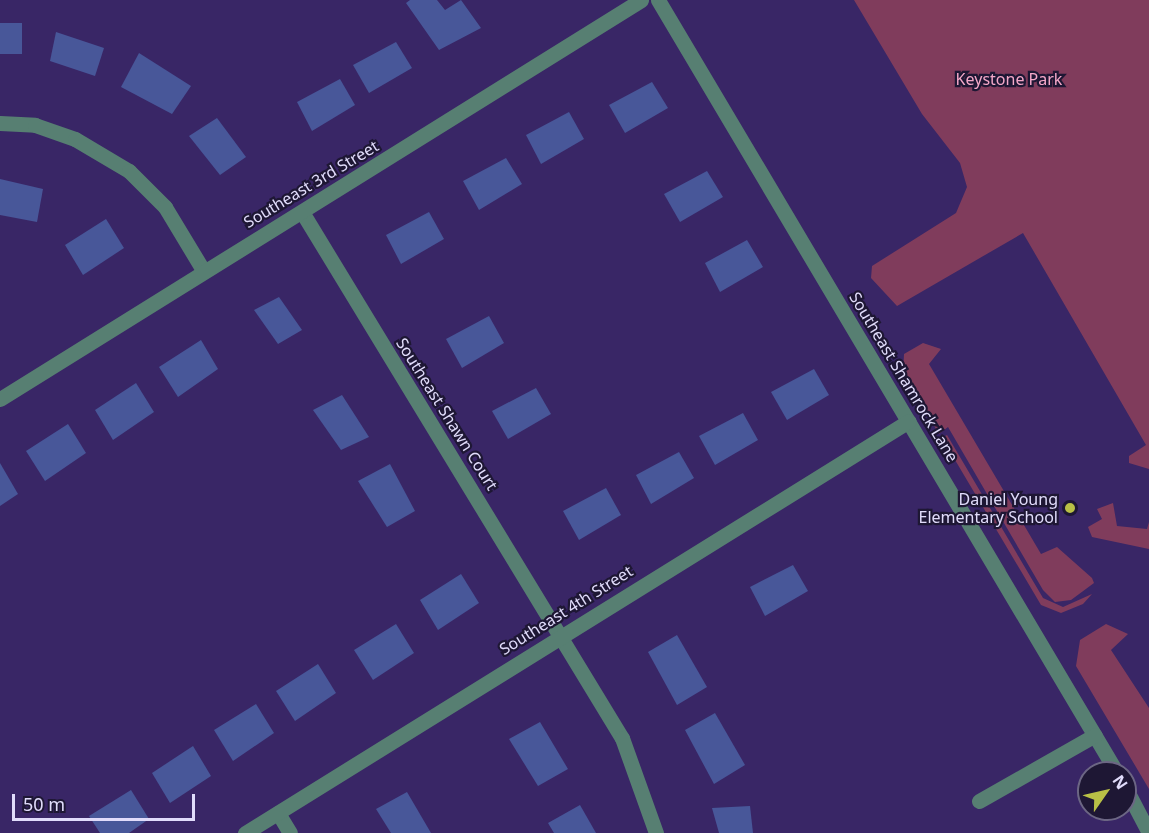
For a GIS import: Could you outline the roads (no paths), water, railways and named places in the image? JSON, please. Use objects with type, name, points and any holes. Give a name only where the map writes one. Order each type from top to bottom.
[{"type":"street","name":"Southeast 3rd Street","points":[[0,399],[641,0]]},
{"type":"street","name":"Southeast Shamrock Lane","points":[[658,0],[1110,761]]},
{"type":"street","points":[[0,123],[35,125],[75,139],[129,171],[165,207],[204,270]]},
{"type":"street","name":"Southeast Shawn Court","points":[[302,212],[561,634],[622,738],[656,833]]},
{"type":"street","name":"Southeast 4th Street","points":[[245,833],[561,634],[909,421]]},
{"type":"street","points":[[979,801],[1095,735]]},
{"type":"street","points":[[1137,810],[1149,833]]},
{"type":"street","points":[[278,813],[290,833]]},
{"type":"place","name":"Daniel Young Elementary School","points":[[1070,508]]},
{"type":"park label","name":"Keystone Park","points":[[1009,79]]}]
